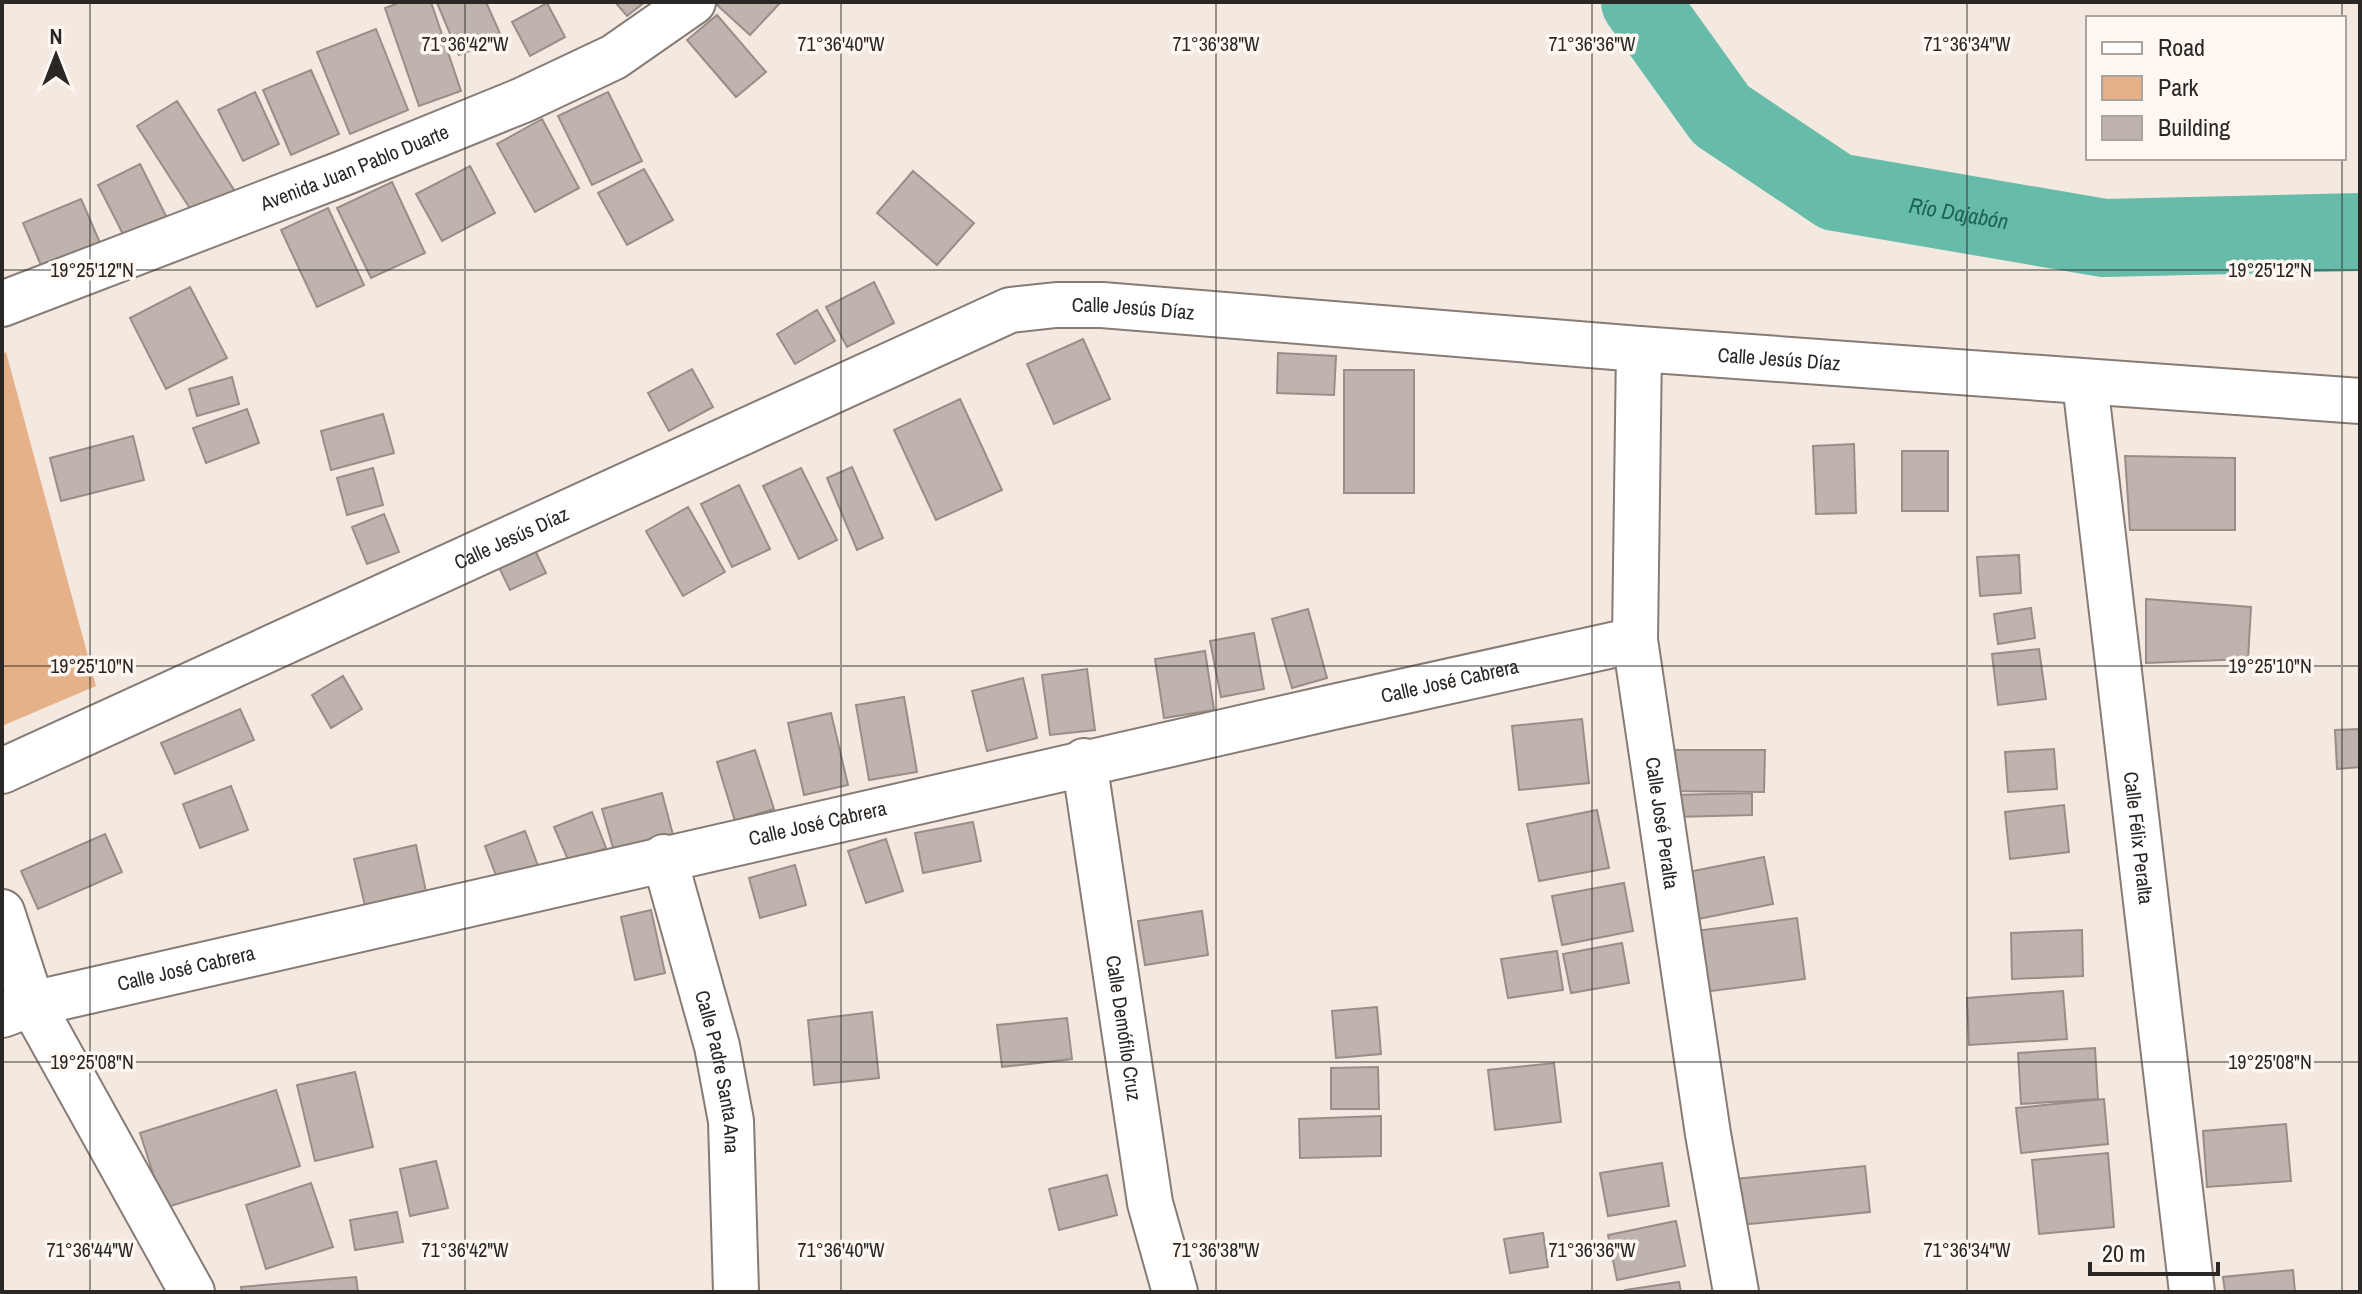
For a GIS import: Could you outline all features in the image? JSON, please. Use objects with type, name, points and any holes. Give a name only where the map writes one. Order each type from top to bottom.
[{"type":"street","name":"Avenida Juan Pablo Duarte","points":[[2,304],[341,174],[523,100],[614,57],[693,2]]},
{"type":"street","name":"Calle Jesús Díaz","points":[[2,771],[1010,310],[1056,305],[1102,305],[1639,349],[2360,401]]},
{"type":"street","name":"Calle José Peralta","points":[[1639,349],[1635,640],[1705,1118],[1736,1292]]},
{"type":"street","name":"Calle Félix Peralta","points":[[2085,383],[2192,1292]]},
{"type":"street","name":"Calle José Cabrera","points":[[17,1010],[664,857],[1635,640]]},
{"type":"street","name":"Calle Demófilo Cruz","points":[[1084,761],[1150,1203],[1175,1292]]},
{"type":"street","name":"Calle Padre Santa Ana","points":[[664,857],[717,1046],[731,1121],[736,1292]]},
{"type":"street","points":[[2,912],[17,1010],[192,1292]]},
{"type":"green space","points":[[6,352],[96,686],[2,726],[2,354]]},
{"type":"building","points":[[401,2],[431,2],[461,91],[419,106],[385,8]]},
{"type":"building","points":[[486,2],[502,38],[459,55],[437,3]]},
{"type":"building","points":[[615,2],[645,2],[627,16]]},
{"type":"building","points":[[720,2],[781,2],[750,35],[717,5]]},
{"type":"building","points":[[547,3],[565,37],[530,56],[512,22]]},
{"type":"building","points":[[717,15],[766,72],[736,97],[687,40]]},
{"type":"building","points":[[376,29],[408,110],[350,134],[317,52]]},
{"type":"building","points":[[311,70],[339,134],[291,155],[263,90]]},
{"type":"building","points":[[255,92],[279,144],[243,161],[218,110]]},
{"type":"building","points":[[608,92],[642,161],[592,185],[558,116]]},
{"type":"building","points":[[177,101],[236,193],[196,218],[137,126]]},
{"type":"building","points":[[542,119],[579,188],[535,212],[497,144]]},
{"type":"building","points":[[140,164],[171,226],[129,246],[98,185]]},
{"type":"building","points":[[470,166],[495,213],[442,241],[416,194]]},
{"type":"building","points":[[644,169],[673,220],[627,245],[598,193]]},
{"type":"building","points":[[913,171],[974,223],[937,265],[877,213]]},
{"type":"building","points":[[392,182],[425,253],[371,278],[337,208]]},
{"type":"building","points":[[81,199],[101,245],[43,270],[23,223]]},
{"type":"building","points":[[328,208],[364,285],[317,307],[281,230]]},
{"type":"building","points":[[874,282],[894,323],[847,347],[826,307]]},
{"type":"building","points":[[190,287],[227,358],[166,389],[130,318]]},
{"type":"building","points":[[817,310],[835,341],[795,364],[777,334]]},
{"type":"building","points":[[1083,339],[1110,399],[1054,424],[1027,364]]},
{"type":"building","points":[[1278,353],[1336,356],[1334,395],[1277,393]]},
{"type":"building","points":[[692,369],[713,407],[669,431],[648,393]]},
{"type":"building","points":[[1344,370],[1414,370],[1414,493],[1344,493]]},
{"type":"building","points":[[232,377],[239,404],[197,416],[189,389]]},
{"type":"building","points":[[960,399],[1002,490],[936,520],[894,430]]},
{"type":"building","points":[[247,409],[259,443],[206,463],[193,428]]},
{"type":"building","points":[[383,414],[394,453],[331,470],[321,431]]},
{"type":"building","points":[[133,436],[144,480],[61,501],[50,458]]},
{"type":"building","points":[[1854,444],[1856,513],[1816,514],[1813,446]]},
{"type":"building","points":[[1902,451],[1948,451],[1948,511],[1902,511]]},
{"type":"building","points":[[2125,456],[2235,458],[2235,530],[2130,530]]},
{"type":"building","points":[[852,467],[883,538],[857,550],[827,478]]},
{"type":"building","points":[[373,468],[383,505],[347,515],[337,478]]},
{"type":"building","points":[[801,468],[837,540],[799,559],[763,486]]},
{"type":"building","points":[[739,485],[770,549],[732,567],[701,504]]},
{"type":"building","points":[[688,507],[725,572],[683,596],[646,531]]},
{"type":"building","points":[[384,514],[399,552],[367,564],[352,527]]},
{"type":"building","points":[[530,540],[546,573],[510,590],[494,557]]},
{"type":"building","points":[[2019,555],[2021,593],[1980,596],[1977,557]]},
{"type":"building","points":[[2146,599],[2251,607],[2248,659],[2146,663]]},
{"type":"building","points":[[2031,608],[2035,638],[1998,644],[1994,614]]},
{"type":"building","points":[[1308,609],[1327,678],[1292,688],[1272,619]]},
{"type":"building","points":[[1254,633],[1264,689],[1221,697],[1210,641]]},
{"type":"building","points":[[2039,649],[2046,699],[1998,705],[1992,654]]},
{"type":"building","points":[[1205,651],[1214,710],[1164,718],[1155,659]]},
{"type":"building","points":[[1087,669],[1095,730],[1050,735],[1042,675]]},
{"type":"building","points":[[343,676],[362,709],[331,728],[312,695]]},
{"type":"building","points":[[1023,678],[1037,738],[987,751],[972,691]]},
{"type":"building","points":[[904,697],[917,772],[869,780],[856,705]]},
{"type":"building","points":[[240,709],[254,740],[175,774],[161,743]]},
{"type":"building","points":[[831,713],[848,785],[804,795],[788,723]]},
{"type":"building","points":[[1582,719],[1589,783],[1519,790],[1512,726]]},
{"type":"building","points":[[2360,729],[2360,767],[2337,769],[2335,730]]},
{"type":"building","points":[[2054,749],[2057,789],[2008,792],[2005,752]]},
{"type":"building","points":[[755,750],[774,809],[735,821],[717,762]]},
{"type":"building","points":[[1670,750],[1765,750],[1764,792],[1669,791]]},
{"type":"building","points":[[231,786],[248,830],[200,848],[183,804]]},
{"type":"building","points":[[662,793],[673,835],[614,851],[602,809]]},
{"type":"building","points":[[1752,793],[1752,815],[1673,817],[1673,795]]},
{"type":"building","points":[[2064,805],[2069,852],[2010,859],[2005,812]]},
{"type":"building","points":[[1597,810],[1609,868],[1539,881],[1527,824]]},
{"type":"building","points":[[592,812],[606,848],[569,862],[554,827]]},
{"type":"building","points":[[973,822],[981,861],[923,873],[915,833]]},
{"type":"building","points":[[525,831],[538,866],[498,881],[485,846]]},
{"type":"building","points":[[105,834],[122,872],[38,909],[21,871]]},
{"type":"building","points":[[886,839],[903,891],[866,903],[848,851]]},
{"type":"building","points":[[416,845],[427,896],[366,910],[354,859]]},
{"type":"building","points":[[1764,857],[1773,904],[1693,920],[1683,873]]},
{"type":"building","points":[[795,865],[806,905],[760,918],[749,878]]},
{"type":"building","points":[[1624,883],[1633,931],[1562,945],[1552,896]]},
{"type":"building","points":[[651,910],[665,973],[635,980],[621,917]]},
{"type":"building","points":[[1202,911],[1208,955],[1145,965],[1138,921]]},
{"type":"building","points":[[1797,918],[1805,979],[1696,993],[1687,932]]},
{"type":"building","points":[[2082,930],[2083,976],[2012,979],[2011,933]]},
{"type":"building","points":[[1622,943],[1629,983],[1571,993],[1563,954]]},
{"type":"building","points":[[1557,951],[1563,990],[1508,998],[1501,959]]},
{"type":"building","points":[[2063,991],[2067,1039],[1969,1045],[1967,998]]},
{"type":"building","points":[[1377,1007],[1381,1054],[1336,1058],[1332,1011]]},
{"type":"building","points":[[872,1012],[879,1078],[814,1085],[808,1020]]},
{"type":"building","points":[[1067,1018],[1072,1059],[1002,1067],[997,1025]]},
{"type":"building","points":[[2095,1048],[2098,1099],[2021,1104],[2018,1053]]},
{"type":"building","points":[[1554,1063],[1561,1122],[1495,1130],[1488,1070]]},
{"type":"building","points":[[1378,1067],[1379,1109],[1331,1109],[1331,1068]]},
{"type":"building","points":[[355,1072],[373,1147],[315,1161],[297,1085]]},
{"type":"building","points":[[276,1090],[300,1166],[164,1208],[140,1133]]},
{"type":"building","points":[[2104,1099],[2108,1144],[2021,1153],[2016,1108]]},
{"type":"building","points":[[1381,1116],[1381,1156],[1300,1158],[1299,1119]]},
{"type":"building","points":[[2286,1124],[2291,1181],[2207,1187],[2203,1131]]},
{"type":"building","points":[[2108,1153],[2114,1227],[2039,1234],[2032,1160]]},
{"type":"building","points":[[436,1161],[448,1208],[410,1216],[400,1169]]},
{"type":"building","points":[[1662,1163],[1669,1206],[1608,1216],[1600,1173]]},
{"type":"building","points":[[1865,1166],[1870,1212],[1740,1225],[1735,1179]]},
{"type":"building","points":[[1107,1175],[1117,1215],[1059,1230],[1049,1189]]},
{"type":"building","points":[[311,1183],[333,1247],[266,1269],[246,1205]]},
{"type":"building","points":[[397,1212],[403,1242],[355,1250],[350,1220]]},
{"type":"building","points":[[1676,1221],[1685,1266],[1617,1280],[1608,1235]]},
{"type":"building","points":[[1543,1233],[1548,1267],[1510,1273],[1504,1239]]},
{"type":"building","points":[[2293,1270],[2295,1292],[2225,1292],[2223,1277]]},
{"type":"building","points":[[356,1277],[358,1292],[242,1292],[241,1287]]},
{"type":"building","points":[[1679,1282],[1681,1292],[1625,1290]]},
{"type":"waterway","name":"Río Dajabón","points":[[1640,2],[1721,115],[1836,192],[2104,238],[2360,232]]}]
